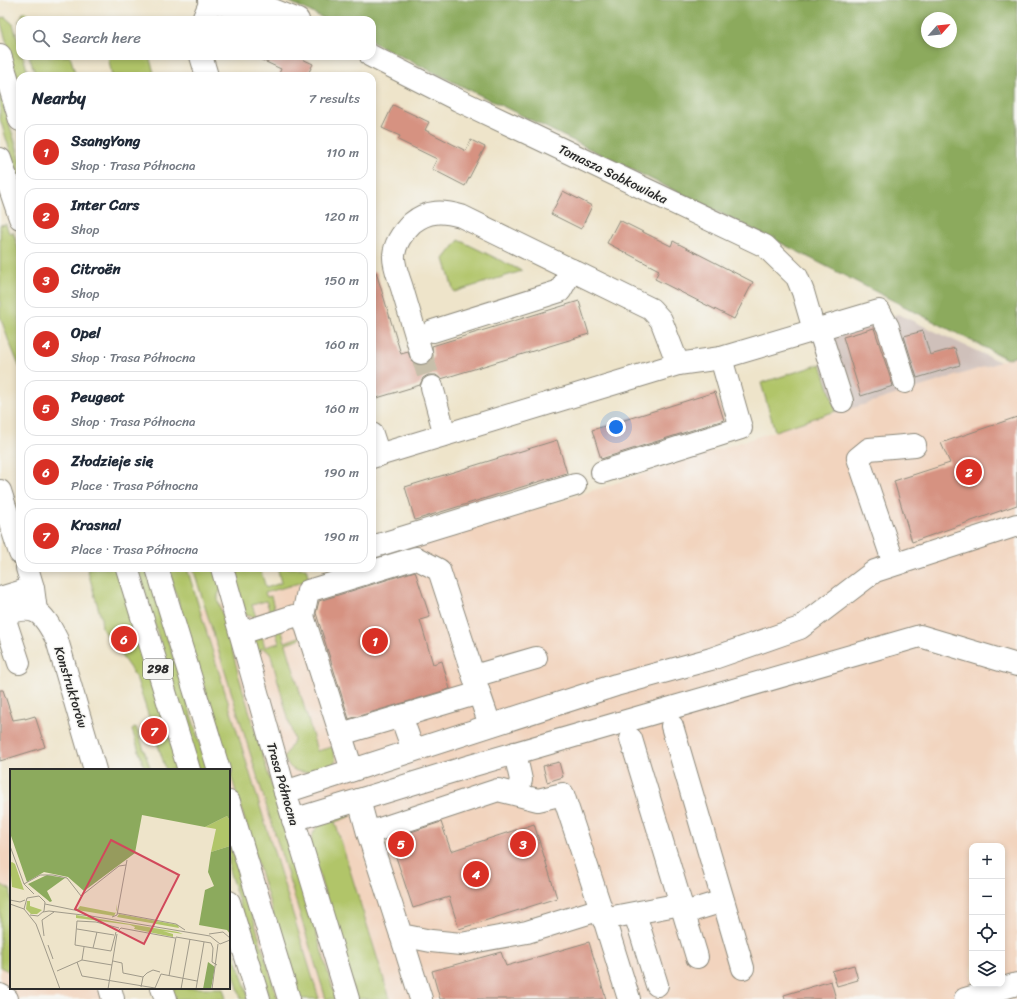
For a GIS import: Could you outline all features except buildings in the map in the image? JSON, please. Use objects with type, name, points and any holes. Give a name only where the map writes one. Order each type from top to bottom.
[{"type":"street","points":[[208,7],[224,5],[268,8],[288,16]]},
{"type":"street","points":[[0,55],[16,107]]},
{"type":"street","name":"Tomasza Sobkowiaka","points":[[376,59],[458,100],[765,246],[797,277],[842,400]]},
{"type":"street","points":[[202,60],[206,72]]},
{"type":"street","points":[[0,159],[16,206]]},
{"type":"street","points":[[421,353],[396,270],[394,255],[398,240],[406,229],[417,219],[429,214],[445,212],[461,216],[651,309],[661,320],[678,364]]},
{"type":"street","points":[[434,332],[560,291],[572,270]]},
{"type":"street","points":[[376,456],[678,364],[721,358],[880,311],[888,327],[905,382]]},
{"type":"street","points":[[602,472],[742,428],[721,358]]},
{"type":"street","points":[[432,387],[445,435]]},
{"type":"street","points":[[894,564],[858,458],[869,449],[915,445]]},
{"type":"street","points":[[376,545],[575,485]]},
{"type":"street","points":[[0,491],[16,541]]},
{"type":"street","points":[[285,792],[616,685],[711,659],[800,628],[875,571],[1017,525]]},
{"type":"street","points":[[376,570],[416,558],[439,570],[490,725]]},
{"type":"street","name":"298","points":[[128,572],[189,769]]},
{"type":"street","name":"298","points":[[159,572],[219,769]]},
{"type":"street","name":"Trasa Północna","points":[[223,572],[293,820],[348,999]]},
{"type":"street","points":[[352,770],[303,616],[308,591],[370,572]]},
{"type":"street","points":[[1,609],[30,578]]},
{"type":"street","points":[[1,609],[27,609],[36,611],[30,578]]},
{"type":"street","points":[[1,609],[19,663]]},
{"type":"street","name":"Konstruktorów","points":[[36,611],[50,626],[57,640],[95,769]]},
{"type":"street","points":[[241,633],[294,616],[303,616]]},
{"type":"street","points":[[293,820],[515,753],[920,636],[1017,665]]},
{"type":"street","points":[[341,734],[401,716],[536,658]]},
{"type":"street","points":[[401,716],[412,750]]},
{"type":"street","points":[[672,726],[743,968]]},
{"type":"street","points":[[631,739],[697,957]]},
{"type":"street","points":[[515,753],[521,780],[517,794]]},
{"type":"street","points":[[368,833],[498,790],[538,800],[564,794],[629,999]]},
{"type":"street","points":[[359,800],[368,833],[421,999]]},
{"type":"street","points":[[230,805],[289,999]]},
{"type":"street","points":[[401,935],[431,941],[461,944],[526,932],[602,914],[635,914],[682,909],[723,901]]},
{"type":"street","points":[[230,905],[259,999]]},
{"type":"street","points":[[635,914],[657,985]]},
{"type":"street","points":[[965,999],[1017,984]]},
{"type":"street","points":[[162,989],[166,999]]},
{"type":"street","points":[[0,995],[7,999]]},
{"type":"shaded area","points":[[898,314],[1000,362],[837,413],[815,340]]},
{"type":"shaded area","points":[[1017,356],[1017,999],[278,999],[230,841],[230,769],[229,769],[162,619],[265,594],[335,572],[376,572],[376,559],[775,431]]},
{"type":"shaded area","points":[[10,800],[10,989],[117,989],[120,999],[0,999],[0,803]]},
{"type":"green space","points":[[286,0],[1017,0],[1017,356],[1007,359],[775,240],[376,44],[376,16],[319,16]]},
{"type":"green space","points":[[24,11],[30,16],[22,16]]},
{"type":"green space","points":[[5,17],[13,24],[16,34],[16,60],[24,60],[28,72],[16,72],[16,74],[0,18]]},
{"type":"green space","points":[[30,60],[71,60],[75,72],[35,72]]},
{"type":"green space","points":[[109,60],[150,60],[154,72],[111,72]]},
{"type":"green space","points":[[0,94],[16,145],[16,170],[0,119]]},
{"type":"green space","points":[[6,224],[9,233],[13,232],[16,241],[16,358],[0,316],[0,225]]},
{"type":"green space","points":[[459,240],[522,271],[454,292],[444,259]]},
{"type":"green space","points":[[821,364],[836,411],[775,431],[761,383]]},
{"type":"green space","points":[[88,572],[118,572],[179,769],[166,769],[136,677],[102,628],[101,618]]},
{"type":"green space","points":[[139,572],[147,572],[208,769],[198,769]]},
{"type":"green space","points":[[169,572],[188,572],[319,999],[299,999]]},
{"type":"green space","points":[[194,572],[219,572],[222,587],[218,595],[218,601],[226,625],[239,677],[336,999],[326,999]]},
{"type":"green space","points":[[231,572],[261,572],[266,588],[281,583],[278,572],[307,572],[309,580],[265,593],[267,597],[271,596],[275,612],[271,614],[266,601],[252,605],[256,617],[246,615]]},
{"type":"green space","points":[[281,628],[285,642],[302,636],[299,640],[286,644],[317,751],[332,747],[336,760],[333,766],[319,770],[299,772],[288,765],[284,758],[294,740],[270,652],[262,648],[258,656],[254,644],[257,638],[262,636],[265,647],[279,643],[275,629]]},
{"type":"green space","points":[[136,727],[151,769],[145,769],[132,730]]},
{"type":"green space","points":[[347,812],[351,816],[335,822],[390,999],[356,999],[310,844],[315,830],[322,822]]},
{"type":"green space","points":[[230,841],[278,999],[269,999],[230,873]]},
{"type":"green space","points":[[0,884],[10,889],[10,972],[0,967]]},
{"type":"green space","points":[[230,938],[249,999],[241,999],[230,960]]},
{"type":"green space","points":[[171,989],[223,989],[226,999],[174,999]]},
{"type":"tunnel","points":[[421,353],[432,387]]},
{"type":"place","name":"Inter Cars","points":[[969,472]]},
{"type":"place","name":"Złodzieje się","points":[[124,639]]},
{"type":"place","name":"SsangYong","points":[[375,641]]},
{"type":"place","name":"Krasnal","points":[[154,731]]},
{"type":"place","name":"Peugeot","points":[[401,844]]},
{"type":"place","name":"Citroën","points":[[523,844]]},
{"type":"place","name":"Opel","points":[[476,874]]}]
